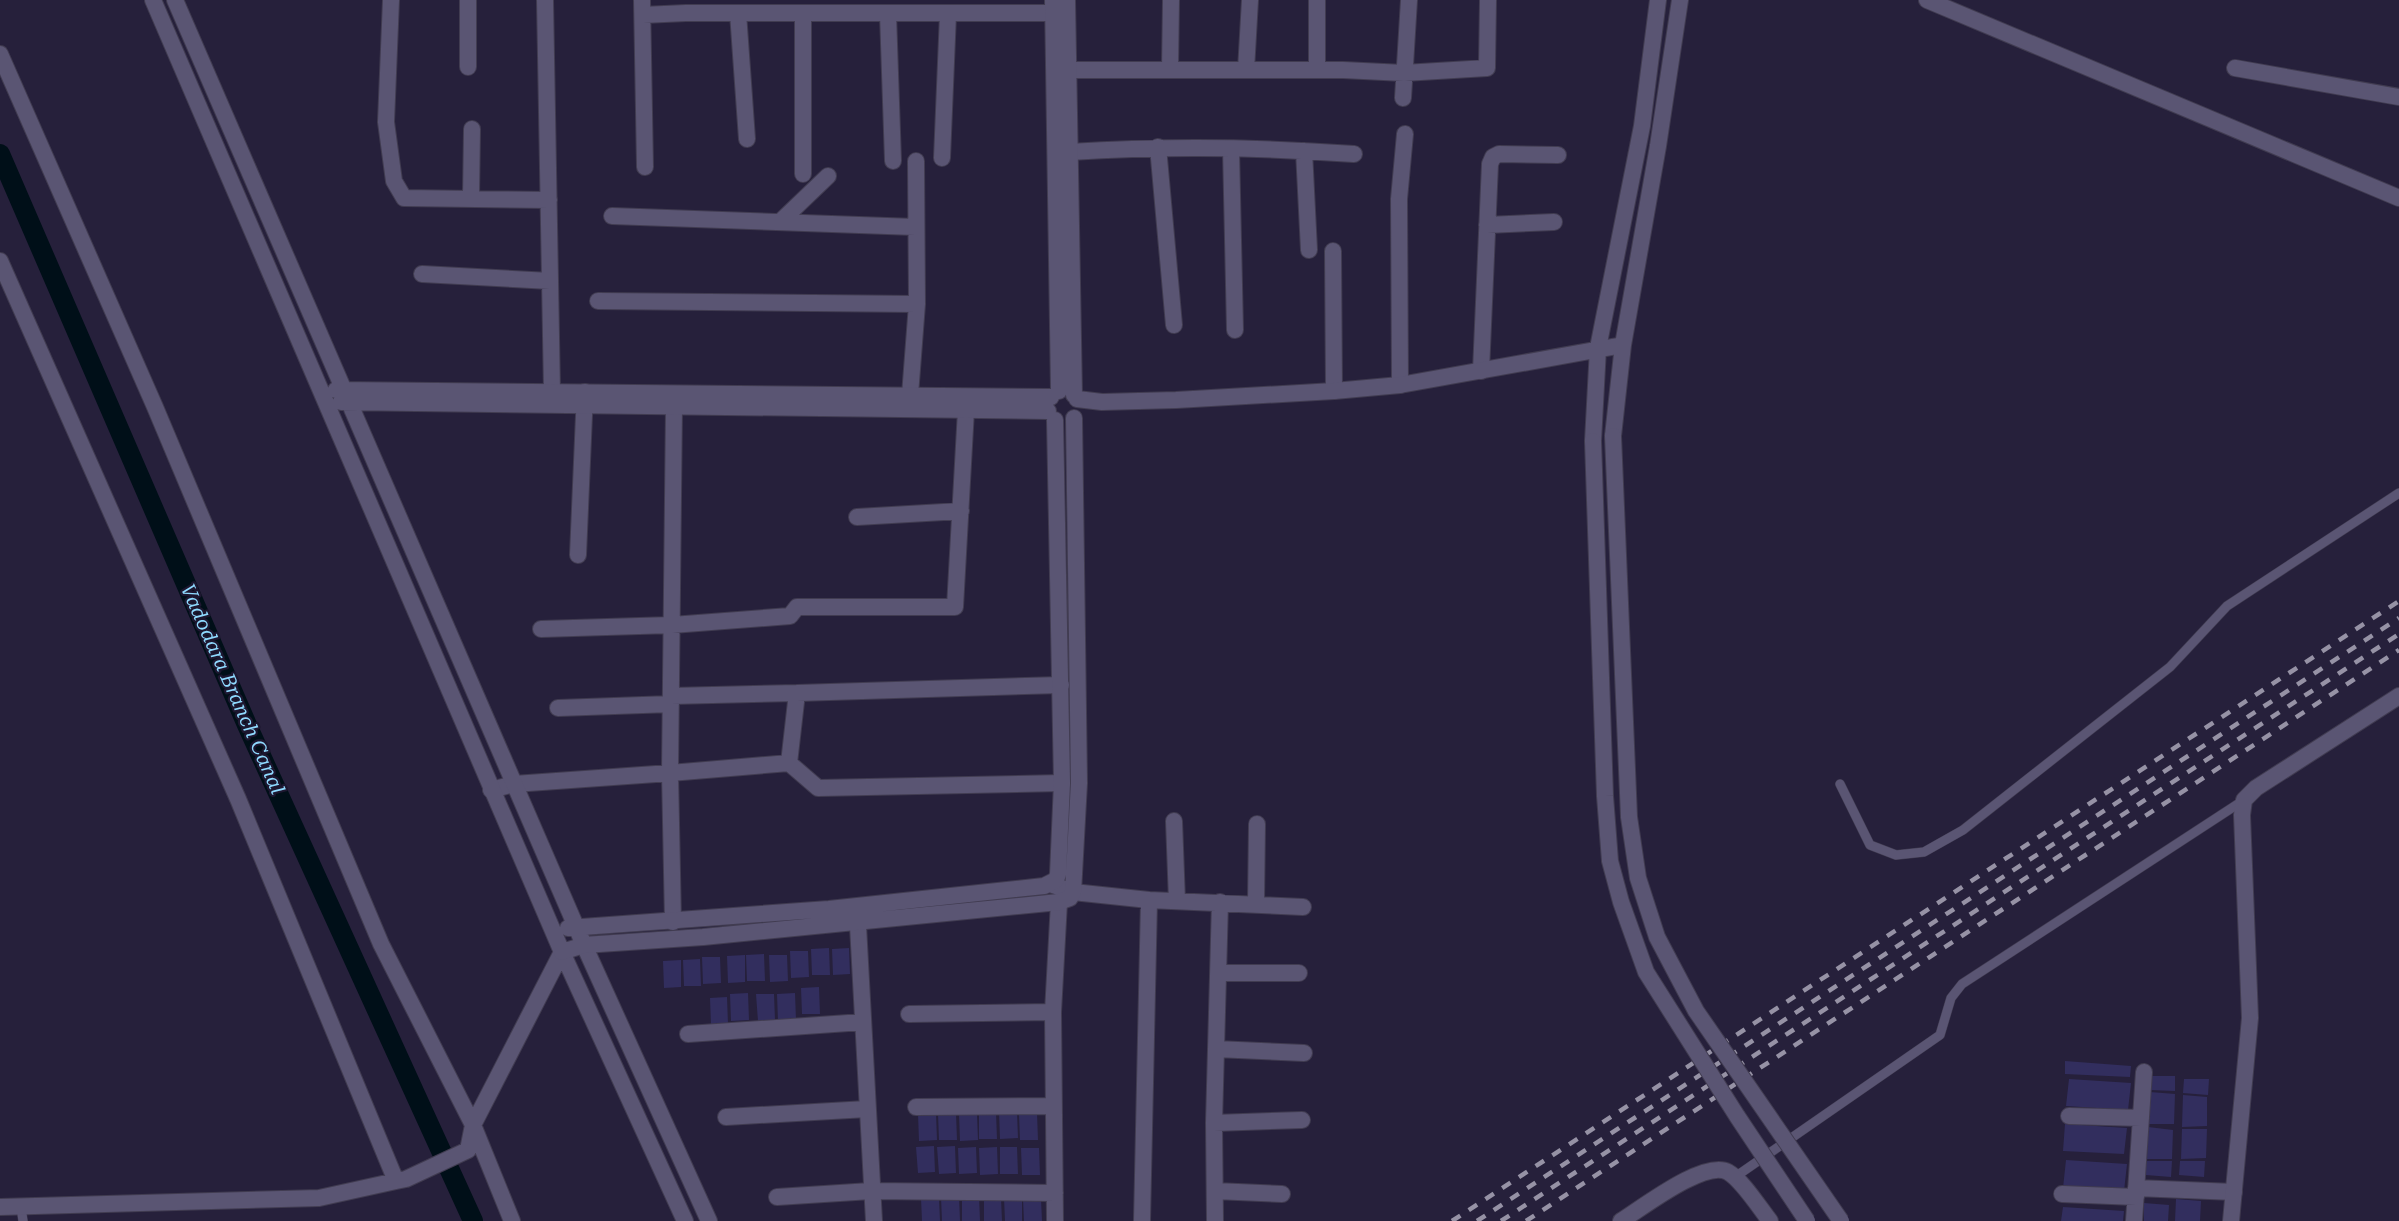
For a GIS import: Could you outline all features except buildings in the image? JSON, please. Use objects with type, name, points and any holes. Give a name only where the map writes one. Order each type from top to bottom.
[{"type":"street","points":[[175,0],[575,927],[709,1221]]},
{"type":"street","points":[[391,0],[386,123],[394,181],[404,198],[549,200]]},
{"type":"street","points":[[468,0],[468,67]]},
{"type":"street","points":[[545,0],[552,392]]},
{"type":"street","points":[[1170,70],[1171,0]]},
{"type":"street","points":[[1246,70],[1250,0]]},
{"type":"street","points":[[1317,0],[1317,70]]},
{"type":"street","points":[[1403,98],[1409,0]]},
{"type":"street","points":[[1068,70],[1317,70],[1404,73],[1487,68],[1488,0]]},
{"type":"street","points":[[1658,0],[1642,126],[1598,348],[1593,441],[1605,796],[1610,861],[1621,902],[1646,972],[1807,1221]]},
{"type":"street","points":[[1680,0],[1658,146],[1623,345],[1613,436],[1629,817],[1638,878],[1657,937],[1696,1011],[1841,1221]]},
{"type":"street","points":[[1927,0],[2399,198]]},
{"type":"street","points":[[158,1],[323,397],[552,932],[686,1221]]},
{"type":"street","points":[[645,166],[643,8],[738,13],[888,14],[953,9],[1060,7]]},
{"type":"street","points":[[0,1208],[22,1214],[318,1198],[401,1180],[468,1150],[473,1125],[562,952],[584,945],[694,937],[1050,884],[1058,874],[1062,783],[1064,405],[1070,152],[1068,70],[1060,7]]},
{"type":"street","points":[[1055,1221],[1053,1012],[1079,783],[1064,405],[1060,7]]},
{"type":"street","points":[[942,158],[953,9]]},
{"type":"street","points":[[738,13],[747,139]]},
{"type":"street","points":[[803,14],[803,174]]},
{"type":"street","points":[[888,14],[893,161]]},
{"type":"street","points":[[0,54],[155,407],[381,944],[473,1125],[512,1221]]},
{"type":"street","points":[[2235,68],[2399,97]]},
{"type":"street","points":[[471,198],[472,129]]},
{"type":"street","points":[[1400,385],[1399,199],[1405,134]]},
{"type":"street","points":[[1070,152],[1158,147],[1354,154]]},
{"type":"street","points":[[1158,147],[1174,325]]},
{"type":"street","points":[[1231,149],[1235,330]]},
{"type":"street","points":[[1304,151],[1309,250]]},
{"type":"street","points":[[1481,371],[1490,164],[1493,157],[1499,154],[1558,155]]},
{"type":"street","points":[[910,395],[917,304],[916,161]]},
{"type":"street","points":[[780,222],[828,176]]},
{"type":"street","points":[[612,216],[915,227]]},
{"type":"street","points":[[1487,225],[1554,222]]},
{"type":"street","points":[[1333,251],[1334,391]]},
{"type":"street","points":[[0,261],[238,799],[401,1180]]},
{"type":"street","points":[[422,274],[550,281]]},
{"type":"street","points":[[598,301],[917,304]]},
{"type":"street","points":[[323,397],[552,392],[585,399],[674,406],[966,410],[1334,391],[1400,385],[1623,345]]},
{"type":"street","points":[[346,396],[585,399],[910,395],[1064,405]]},
{"type":"street","points":[[578,555],[585,399]]},
{"type":"street","points":[[673,922],[670,773],[674,406]]},
{"type":"street","points":[[541,629],[672,625],[790,616],[797,607],[956,607],[966,410]]},
{"type":"street","points":[[857,517],[961,511]]},
{"type":"street","points":[[558,708],[796,693],[1061,685]]},
{"type":"street","points":[[789,763],[796,693]]},
{"type":"street","points":[[2231,1221],[2250,1018],[2242,815],[2244,800],[2256,788],[2399,696]]},
{"type":"street","points":[[491,790],[514,784],[789,763],[818,788],[1062,783]]},
{"type":"street","points":[[1174,821],[1177,901]]},
{"type":"street","points":[[1256,904],[1257,824]]},
{"type":"street","points":[[1050,884],[1066,897]]},
{"type":"street","points":[[552,932],[575,927],[857,914],[1066,897],[1303,907]]},
{"type":"street","points":[[1142,1221],[1149,900]]},
{"type":"street","points":[[1215,1221],[1214,1123],[1220,902]]},
{"type":"street","points":[[857,914],[874,1221]]},
{"type":"street","points":[[1218,973],[1299,973]]},
{"type":"street","points":[[909,1014],[1053,1012]]},
{"type":"street","points":[[688,1034],[863,1022]]},
{"type":"street","points":[[1216,1049],[1304,1053]]},
{"type":"street","points":[[2134,1221],[2144,1072]]},
{"type":"street","points":[[916,1107],[1054,1106]]},
{"type":"street","points":[[726,1118],[867,1109]]},
{"type":"street","points":[[2069,1116],[2141,1118]]},
{"type":"street","points":[[1214,1123],[1302,1120]]},
{"type":"street","points":[[1621,1221],[1695,1174],[1716,1168],[1726,1170],[1735,1177],[1770,1221]]},
{"type":"street","points":[[777,1197],[871,1191],[1055,1193]]},
{"type":"street","points":[[1215,1191],[1282,1194]]},
{"type":"street","points":[[2062,1194],[2234,1192]]},
{"type":"lane","points":[[1840,784],[1870,845],[1896,855],[1924,852],[1963,830],[2013,793],[2170,667],[2227,606],[2399,493]]},
{"type":"lane","points":[[1735,1177],[1940,1035],[1951,998],[1962,984],[2244,800]]},
{"type":"waterway","name":"Vadodara Branch Canal","points":[[0,154],[247,725],[473,1221]]},
{"type":"railway","points":[[1452,1221],[2399,601]]},
{"type":"railway","points":[[1477,1221],[2399,618]]},
{"type":"railway","points":[[1501,1221],[2399,634]]},
{"type":"railway","points":[[1526,1221],[2399,650]]}]
